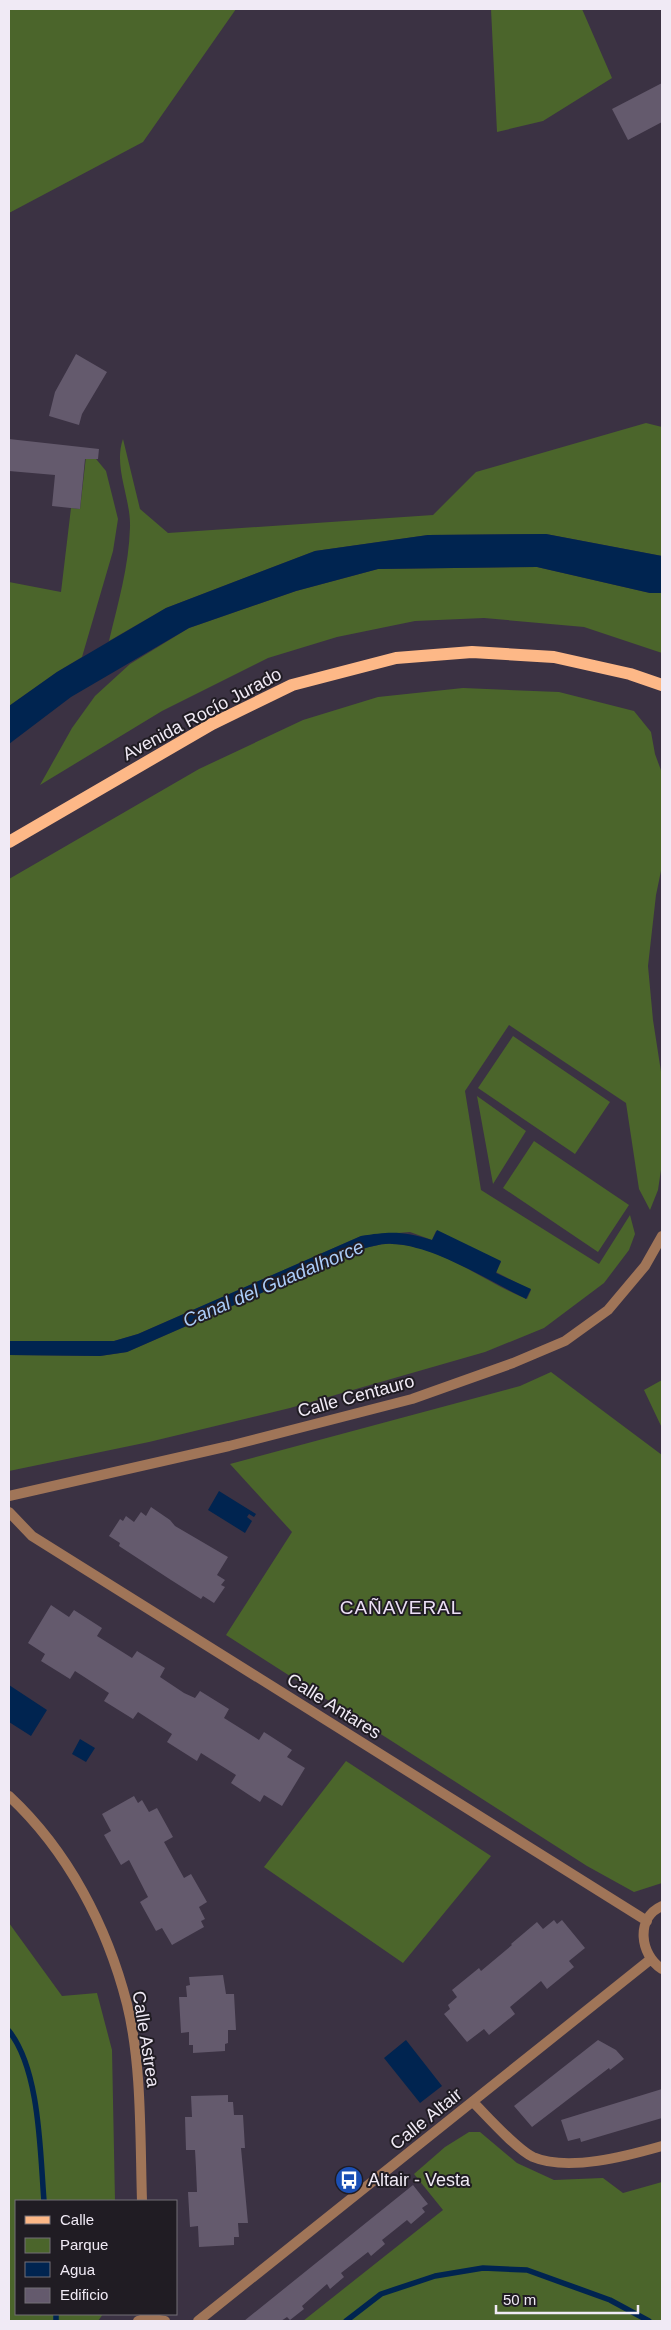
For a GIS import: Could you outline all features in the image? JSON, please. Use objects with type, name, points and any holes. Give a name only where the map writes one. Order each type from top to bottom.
[{"type":"main road","name":"Avenida Rocío Jurado","points":[[9,842],[212,724],[292,685],[396,658],[472,652],[554,657],[630,674],[662,686]]},
{"type":"street","name":"Calle Centauro","points":[[9,1496],[229,1446],[412,1399],[513,1363],[565,1342],[608,1310],[645,1266],[662,1239]]},
{"type":"street","name":"Calle Antares","points":[[9,1512],[32,1536],[647,1921]]},
{"type":"street","name":"Calle Astrea","points":[[9,1796],[31,1816],[73,1873],[107,1940],[128,2006],[138,2075],[142,2200]]},
{"type":"street","points":[[662,1906],[657,1908],[647,1921],[643,1940],[650,1959],[662,1969]]},
{"type":"street","name":"Calle Altair","points":[[198,2321],[650,1959]]},
{"type":"street","points":[[473,2102],[506,2135],[533,2157],[573,2165],[639,2153],[662,2146]]},
{"type":"street","points":[[144,2318],[165,2321]]},
{"type":"green space","points":[[9,9],[236,9],[143,142],[9,213]]},
{"type":"green space","points":[[491,9],[582,9],[612,78],[543,121],[497,132]]},
{"type":"green space","points":[[646,423],[662,427],[662,556],[546,534],[428,535],[315,551],[166,608],[109,641],[128,556],[129,542],[130,516],[120,460],[123,439],[140,509],[168,533],[433,515],[476,472]]},
{"type":"green space","points":[[87,448],[106,471],[118,519],[113,551],[82,657],[9,706],[9,582],[61,592],[71,508],[80,509]]},
{"type":"green space","points":[[537,567],[650,593],[662,593],[662,653],[584,627],[484,618],[415,621],[337,637],[268,658],[162,711],[40,785],[72,728],[95,696],[130,664],[189,628],[296,591],[378,569]]},
{"type":"green space","points":[[463,688],[559,692],[634,711],[651,732],[655,754],[662,773],[662,866],[656,895],[648,966],[653,1020],[662,1078],[662,1163],[658,1190],[650,1210],[639,1189],[626,1103],[509,1025],[465,1091],[481,1190],[599,1264],[630,1215],[635,1234],[629,1250],[604,1283],[544,1328],[485,1352],[290,1408],[149,1442],[9,1471],[9,1355],[100,1356],[127,1352],[362,1249],[384,1244],[410,1246],[445,1257],[527,1299],[531,1290],[496,1272],[501,1262],[436,1231],[432,1240],[410,1232],[361,1236],[138,1334],[114,1341],[9,1341],[9,879],[199,769],[303,720],[378,697]]},
{"type":"green space","points":[[513,1036],[610,1102],[575,1154],[478,1088]]},
{"type":"green space","points":[[477,1096],[526,1131],[493,1184]]},
{"type":"green space","points":[[534,1141],[629,1205],[598,1252],[503,1188]]},
{"type":"green space","points":[[551,1372],[662,1455],[662,1883],[634,1892],[587,1866],[226,1635],[292,1532],[230,1464],[520,1386]]},
{"type":"green space","points":[[662,1380],[662,1428],[644,1390]]},
{"type":"green space","points":[[346,1761],[491,1856],[403,1963],[264,1867]]},
{"type":"green space","points":[[9,1923],[62,1996],[97,1993],[112,2050],[115,2200],[15,2200],[15,2315],[102,2315],[98,2321],[9,2321]]},
{"type":"green space","points":[[469,2132],[480,2132],[517,2163],[554,2180],[603,2178],[623,2193],[662,2182],[662,2321],[303,2321],[443,2210],[414,2174],[445,2147]]},
{"type":"water","points":[[546,534],[662,556],[662,593],[650,593],[537,567],[378,569],[296,591],[189,628],[71,697],[9,744],[9,706],[57,672],[166,608],[315,551],[428,535]]},
{"type":"water","name":"Canal del Guadalhorce","points":[[437,1230],[501,1261],[496,1273],[531,1289],[526,1299],[460,1265],[425,1250],[384,1244],[362,1249],[127,1352],[100,1356],[9,1355],[9,1341],[114,1341],[138,1334],[361,1236],[397,1233],[432,1240]]},
{"type":"water","points":[[219,1491],[256,1514],[254,1517],[249,1514],[247,1517],[252,1521],[245,1533],[208,1510]]},
{"type":"water","points":[[9,1685],[47,1710],[31,1736],[9,1722]]},
{"type":"water","points":[[80,1739],[95,1748],[86,1762],[72,1754]]},
{"type":"water","points":[[406,2040],[442,2086],[420,2103],[384,2058]]},
{"type":"building","points":[[662,83],[662,122],[628,140],[612,109]]},
{"type":"building","points":[[76,354],[107,372],[82,414],[79,425],[49,416],[55,392]]},
{"type":"building","points":[[9,439],[99,449],[98,459],[85,459],[80,509],[52,506],[55,475],[9,471]]},
{"type":"building","points":[[151,1507],[170,1520],[175,1526],[228,1557],[217,1575],[225,1580],[221,1585],[225,1587],[214,1603],[203,1596],[201,1599],[171,1580],[119,1546],[120,1543],[109,1536],[120,1519],[123,1521],[126,1516],[134,1522],[141,1512],[146,1516]]},
{"type":"building","points":[[51,1605],[69,1617],[74,1610],[102,1628],[97,1636],[132,1658],[137,1651],[165,1668],[160,1677],[184,1693],[195,1698],[200,1691],[229,1709],[224,1718],[259,1740],[264,1732],[292,1750],[287,1757],[305,1768],[282,1806],[264,1795],[260,1802],[231,1783],[236,1775],[201,1753],[197,1761],[167,1742],[172,1734],[138,1712],[133,1719],[104,1701],[109,1693],[75,1671],[70,1679],[41,1661],[45,1654],[28,1643]]},
{"type":"building","points":[[134,1796],[138,1803],[142,1800],[149,1812],[157,1808],[173,1837],[164,1842],[184,1878],[191,1874],[207,1902],[199,1907],[205,1919],[201,1921],[204,1927],[172,1945],[162,1928],[156,1931],[140,1902],[148,1897],[129,1860],[121,1865],[104,1835],[111,1831],[102,1814]]},
{"type":"building","points":[[554,1920],[557,1924],[562,1920],[585,1948],[569,1961],[574,1967],[547,1989],[541,1981],[510,2007],[515,2014],[489,2035],[484,2029],[467,2042],[444,2014],[450,2009],[448,2005],[457,1997],[452,1990],[479,1968],[481,1971],[537,1922],[543,1929]]},
{"type":"building","points":[[223,1975],[226,1994],[234,1994],[236,2030],[228,2030],[228,2043],[225,2044],[225,2051],[193,2053],[193,2045],[189,2045],[189,2032],[181,2033],[179,1997],[187,1997],[186,1986],[190,1985],[189,1977]]},
{"type":"building","points":[[598,2040],[616,2050],[624,2059],[610,2070],[609,2068],[532,2127],[514,2106]]},
{"type":"building","points":[[662,2089],[662,2118],[581,2142],[580,2138],[568,2141],[561,2120]]},
{"type":"building","points":[[228,2095],[228,2102],[233,2102],[234,2115],[243,2115],[245,2148],[241,2148],[248,2223],[238,2223],[239,2237],[234,2237],[234,2245],[199,2247],[198,2226],[190,2227],[188,2192],[197,2192],[196,2168],[195,2150],[186,2150],[185,2117],[192,2117],[191,2096]]},
{"type":"building","points":[[413,2185],[428,2204],[422,2208],[425,2212],[411,2224],[407,2220],[382,2240],[385,2244],[371,2256],[368,2252],[341,2273],[344,2277],[330,2289],[327,2284],[302,2306],[304,2309],[290,2320],[287,2317],[281,2321],[244,2321]]},
{"type":"waterway","points":[[9,2031],[19,2047],[33,2089],[37,2112],[44,2200]]},
{"type":"waterway","points":[[346,2321],[381,2294],[435,2276],[483,2268],[527,2270],[610,2300],[649,2321]]},
{"type":"waterway","points":[[56,2315],[56,2321]]},
{"type":"place","name":"Altair - Vesta","points":[[349,2180]]},
{"type":"district","name":"CAÑAVERAL","points":[[401,1607]]}]
